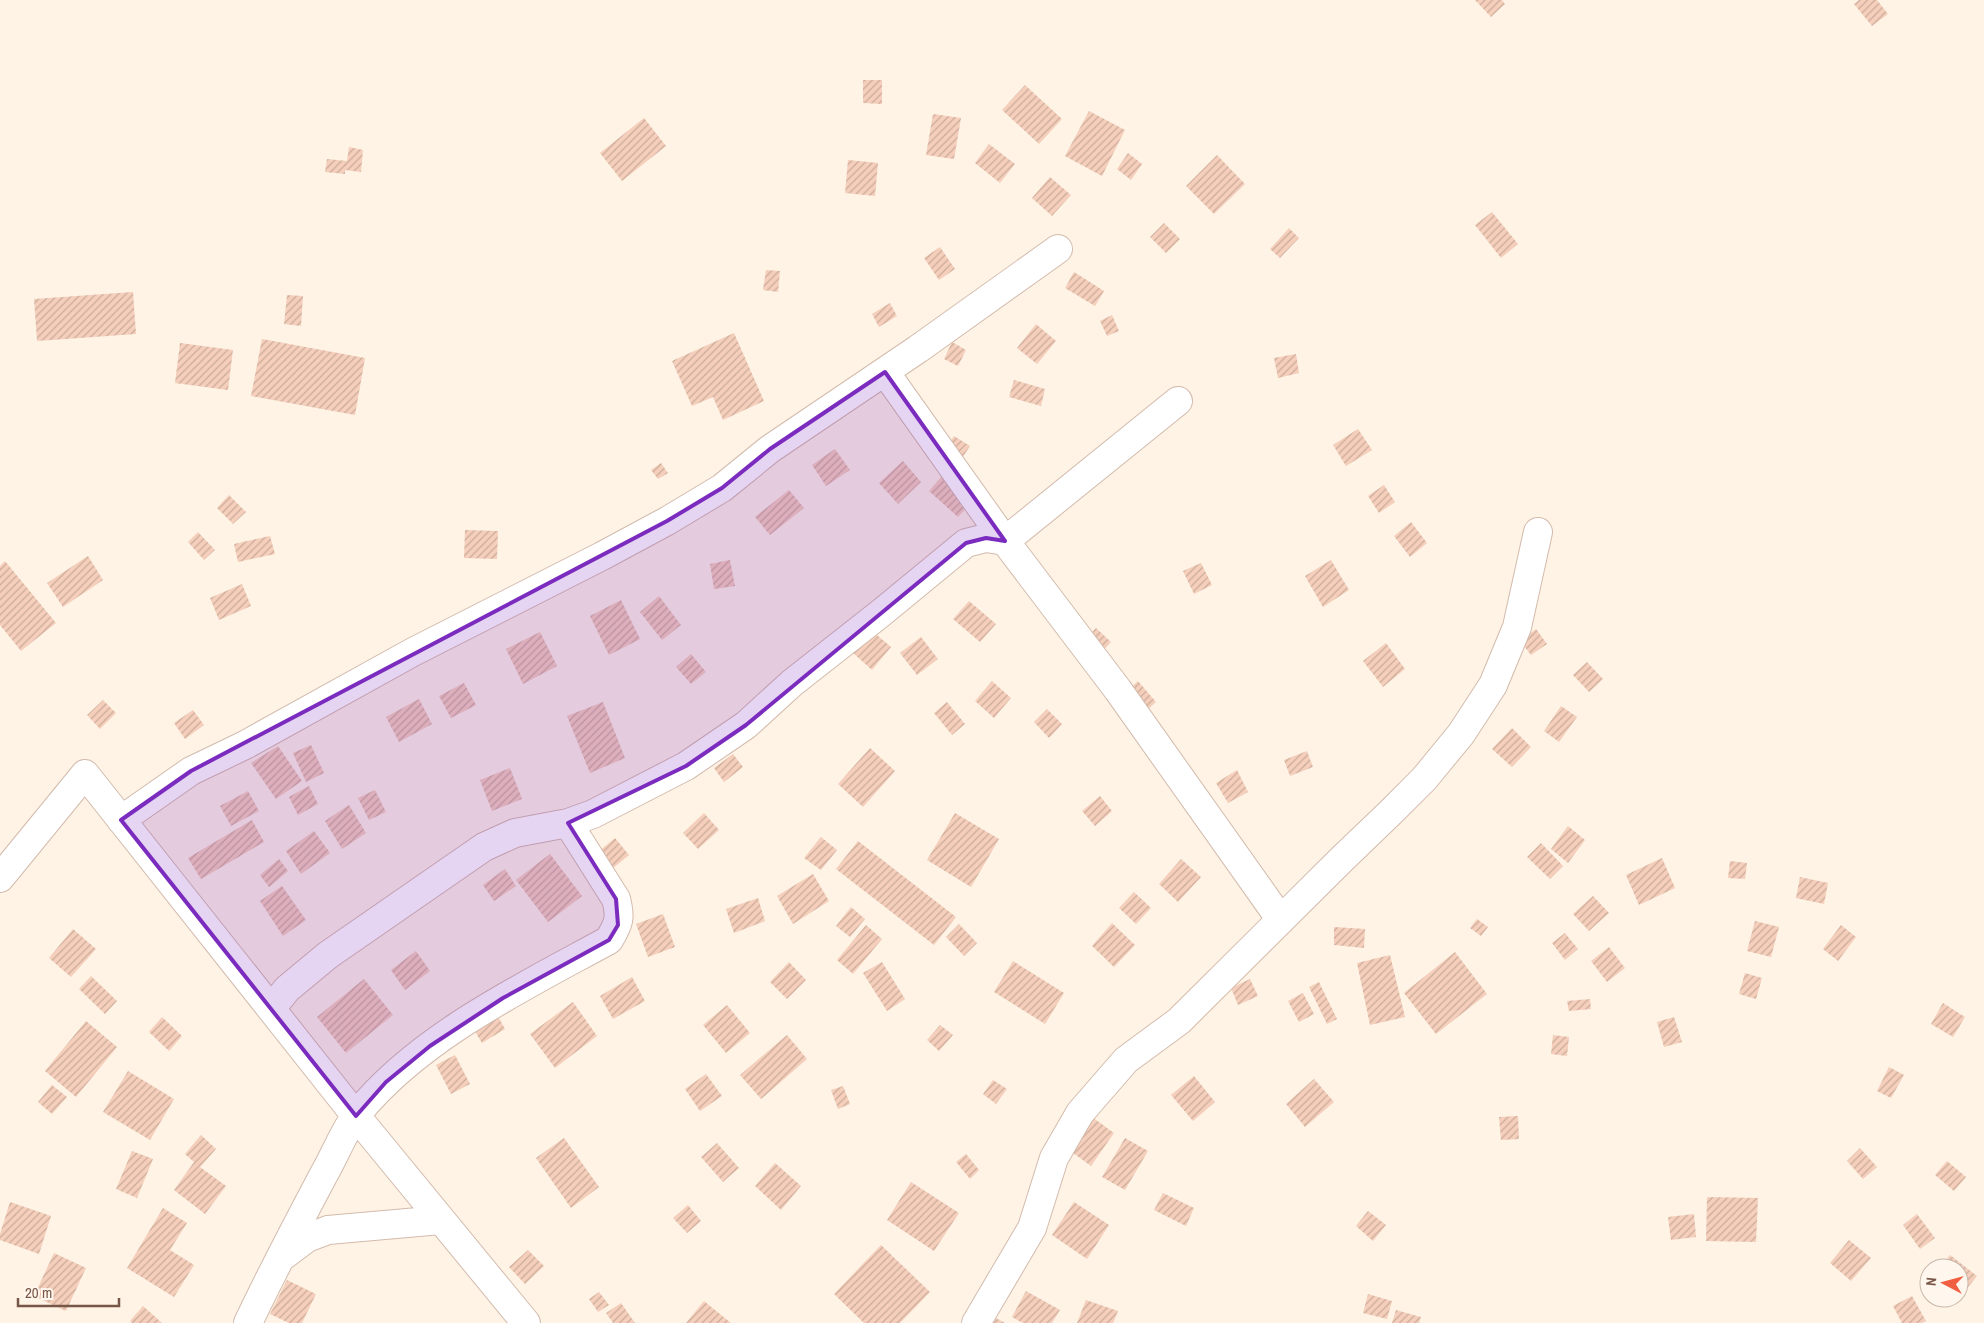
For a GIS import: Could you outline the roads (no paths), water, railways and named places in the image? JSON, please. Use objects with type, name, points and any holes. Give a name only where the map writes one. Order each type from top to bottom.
[{"type":"street","points":[[121,820],[191,771],[245,744],[422,647],[564,576],[667,521],[722,488],[770,449],[885,372],[1058,249]]},
{"type":"street","points":[[885,372],[1005,541],[1118,690],[1281,920]]},
{"type":"street","points":[[271,1009],[286,989],[328,954],[484,847],[515,833],[568,823],[592,814],[686,766],[746,725],[792,683],[882,613],[966,543],[986,538],[1005,541],[1178,401]]},
{"type":"street","points":[[976,1323],[1032,1228],[1054,1158],[1080,1113],[1126,1060],[1179,1021],[1424,779],[1461,734],[1493,685],[1517,627],[1538,532]]},
{"type":"street","points":[[0,878],[85,774],[356,1116],[526,1323]]},
{"type":"street","points":[[248,1323],[278,1260],[356,1116],[386,1082],[430,1046],[502,998],[609,940],[618,925],[620,912],[616,899],[568,823]]},
{"type":"street","points":[[278,1260],[307,1238],[328,1230],[441,1220]]}]
